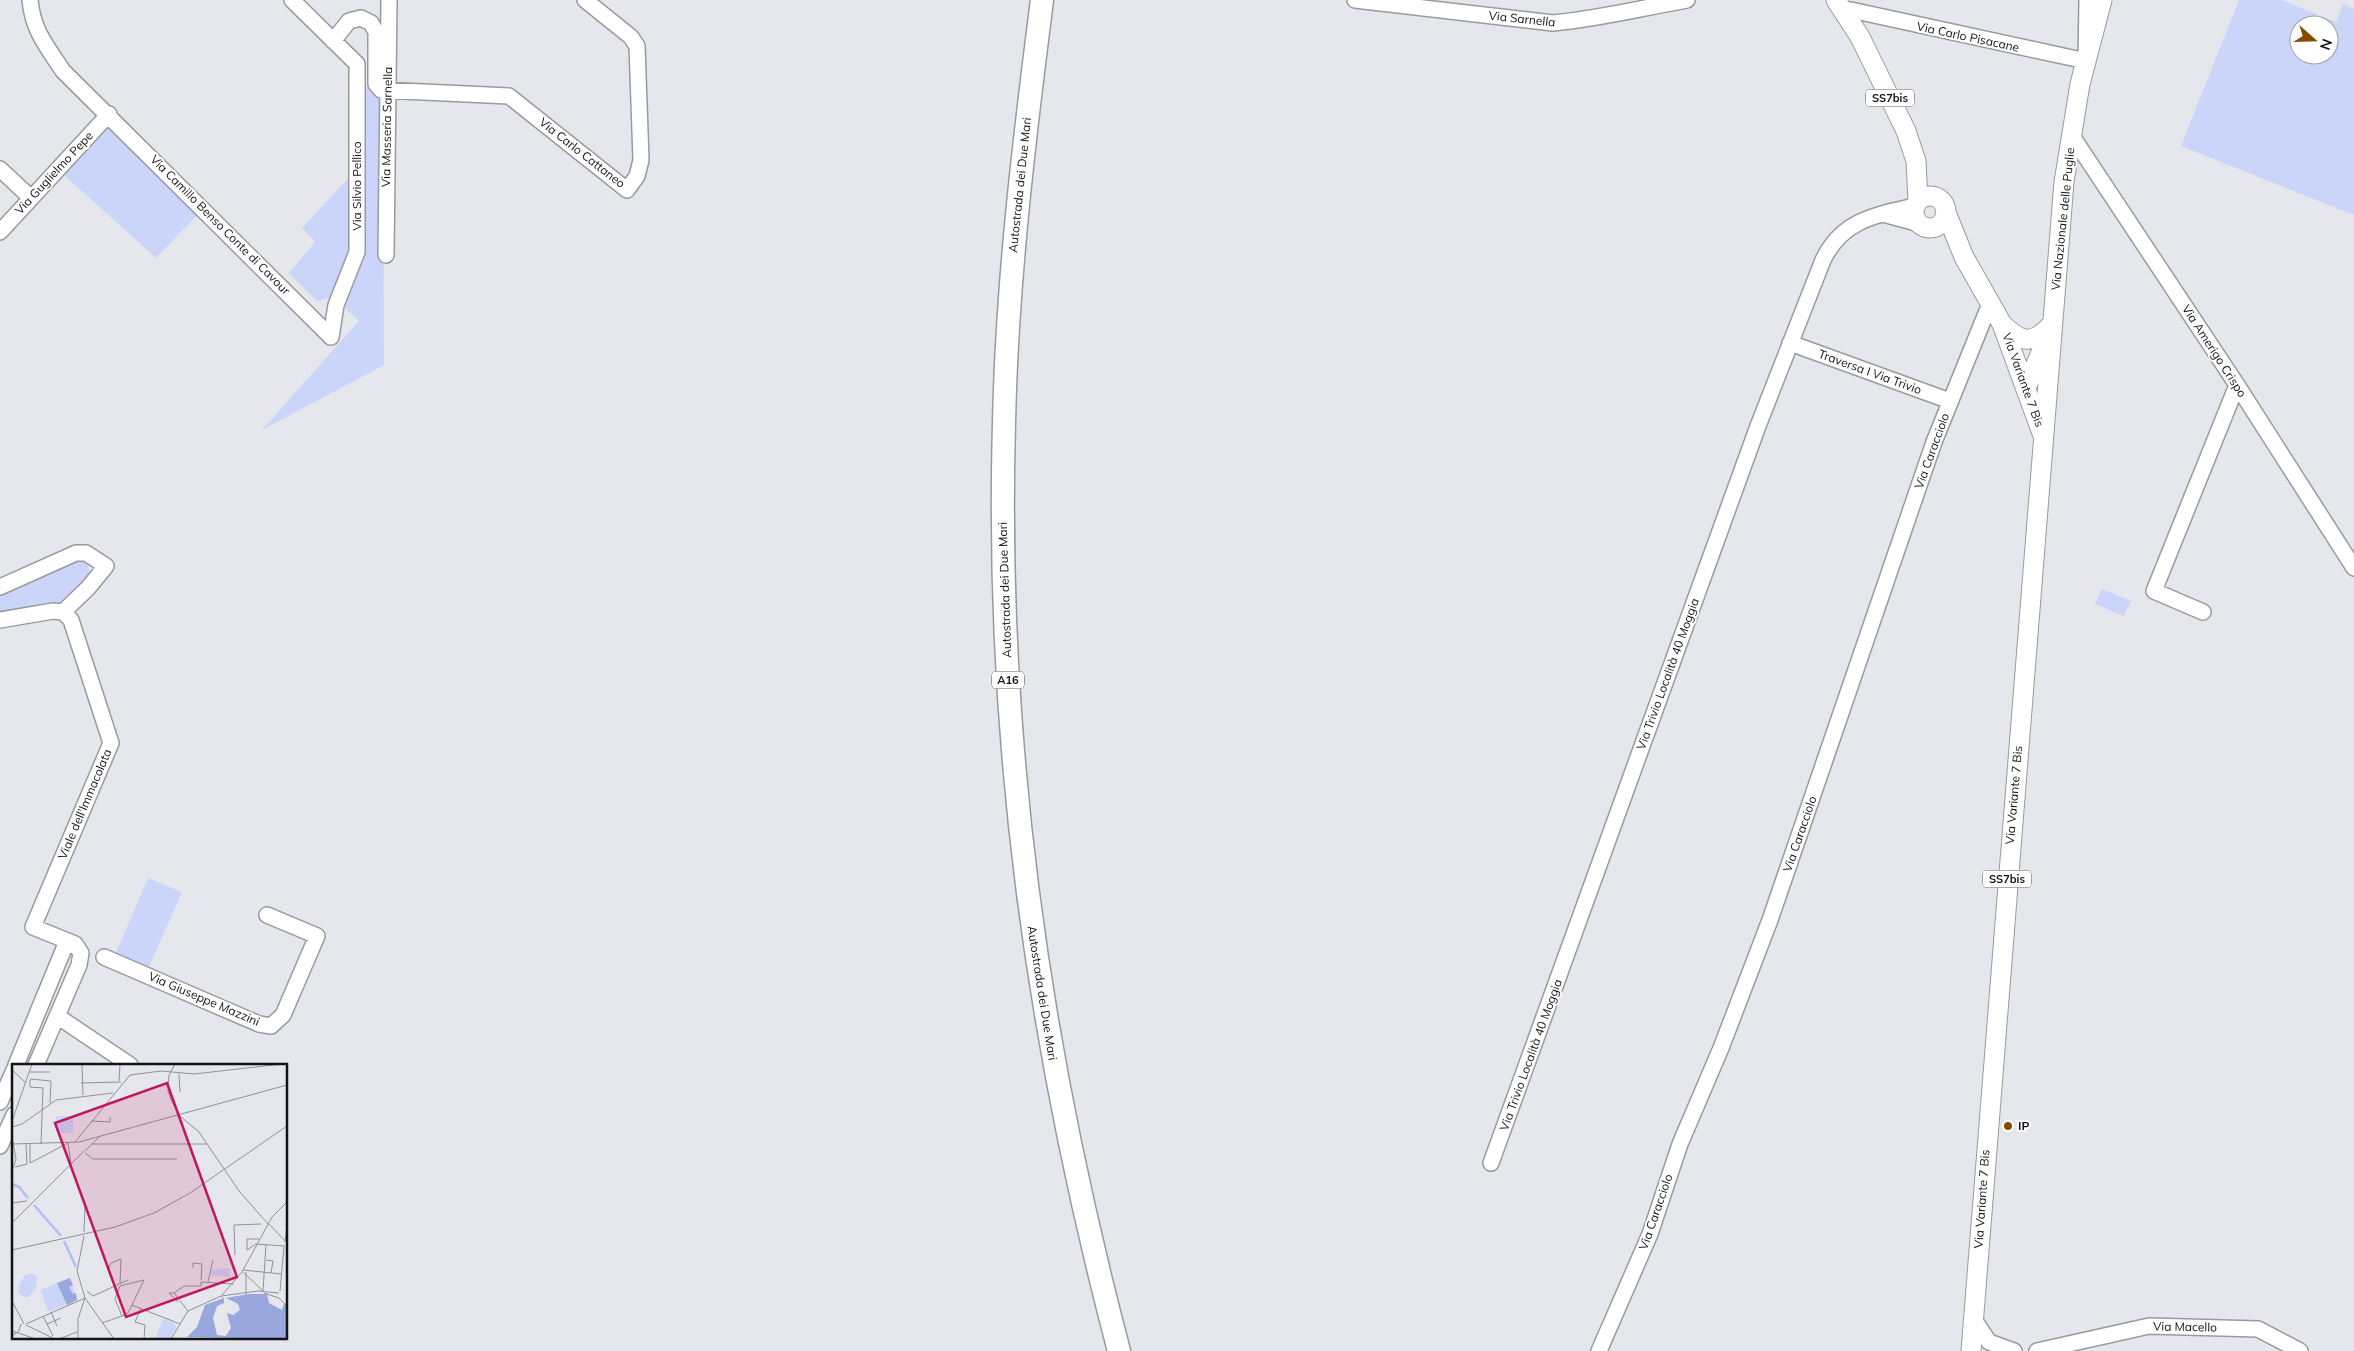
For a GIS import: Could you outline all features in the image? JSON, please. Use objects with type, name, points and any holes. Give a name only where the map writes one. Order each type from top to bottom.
[{"type":"highway","name":"Autostrada dei Due Mari","points":[[1028,0],[1000,232],[992,356],[988,518],[995,707],[1013,895],[1042,1082],[1082,1268],[1104,1351]]},
{"type":"highway","name":"Autostrada dei Due Mari","points":[[1042,0],[1016,216],[1007,347],[1002,518],[1009,706],[1027,894],[1056,1080],[1094,1256],[1119,1351]]},
{"type":"main road","name":"Via Nazionale delle Puglie","points":[[2044,440],[2064,182],[2086,61],[2102,0]]},
{"type":"main road","name":"Via Variante 7 Bis","points":[[1839,3],[1860,37],[1898,114],[1916,161],[1943,206],[1964,257],[2002,324],[2044,440],[1970,1351]]},
{"type":"main road","name":"Via Variante 7 Bis","points":[[1916,161],[1917,203]]},
{"type":"main road","points":[[1917,203],[1922,198],[1932,196],[1943,206],[1939,224],[1922,225]]},
{"type":"main road","name":"SS7bis","points":[[1917,203],[1914,216],[1922,225]]},
{"type":"main road","name":"Via Variante 7 Bis","points":[[1922,225],[1964,257]]},
{"type":"main road","name":"Via Nazionale delle Puglie","points":[[2026,388],[2053,322]]},
{"type":"main road","points":[[2002,324],[2021,339],[2030,340],[2039,337],[2053,322]]},
{"type":"main road","points":[[2026,388],[2039,388],[2049,380]]},
{"type":"street","name":"Via Camillo Benso Conte di Cavour","points":[[30,0],[32,20],[63,71],[109,114],[331,337]]},
{"type":"street","name":"Via Silvio Pellico","points":[[292,0],[357,64],[357,252],[336,305],[331,337]]},
{"type":"street","points":[[389,0],[398,0]]},
{"type":"street","name":"Via Masseria Sarnella","points":[[386,255],[389,0]]},
{"type":"street","name":"Via Carlo Cattaneo","points":[[388,92],[509,96],[627,190],[637,176],[641,160],[637,46],[631,37],[585,0]]},
{"type":"street","name":"Via Sarnella","points":[[1355,0],[1553,24],[1687,0]]},
{"type":"street","points":[[2086,61],[2087,0]]},
{"type":"street","name":"Via Carlo Pisacane","points":[[1839,3],[1916,26],[2086,61]]},
{"type":"street","points":[[333,41],[349,21],[361,18],[371,23],[376,32],[376,84],[381,90],[388,92]]},
{"type":"street","name":"Via Guglielmo Pepe","points":[[0,232],[109,114]]},
{"type":"street","name":"Via Amerigo Crispo","points":[[2072,136],[2237,385],[2354,568]]},
{"type":"street","points":[[0,169],[31,198]]},
{"type":"street","name":"Via Trivio Località 40 Moggia","points":[[1492,1163],[1790,343],[1829,246],[1846,228],[1917,203]]},
{"type":"street","points":[[1882,214],[1922,225]]},
{"type":"street","name":"Via Caracciolo","points":[[1599,1351],[1650,1234],[1680,1144],[1721,1048],[1770,920],[1950,401],[1986,311]]},
{"type":"street","name":"Traversa I Via Trivio","points":[[1790,343],[1950,401]]},
{"type":"street","points":[[2203,612],[2154,591],[2237,385]]},
{"type":"street","points":[[0,587],[76,552],[86,553],[106,566],[88,588],[63,612],[53,611],[0,620]]},
{"type":"street","name":"Viale dell'Immacolata","points":[[63,612],[71,620],[111,743],[33,927],[75,944]]},
{"type":"street","name":"Via Giuseppe Mazzini","points":[[104,956],[259,1024],[271,1026],[283,1015],[317,936],[267,915]]},
{"type":"street","points":[[16,1064],[65,946],[75,944],[81,953],[79,965],[36,1064]]},
{"type":"street","points":[[57,1016],[129,1064]]},
{"type":"street","points":[[0,1102],[12,1075]]},
{"type":"street","points":[[0,1146],[12,1119]]},
{"type":"street","points":[[1973,1318],[1989,1342],[2014,1351]]},
{"type":"street","name":"Via Macello","points":[[2038,1351],[2149,1326],[2258,1329],[2300,1351]]},
{"type":"shaded area","points":[[2239,0],[2281,0],[2318,15],[2289,15],[2289,65],[2339,65],[2339,15],[2343,4],[2354,9],[2354,215],[2181,146]]},
{"type":"shaded area","points":[[364,85],[383,97],[384,365],[262,430],[359,321],[342,305],[361,256]]},
{"type":"shaded area","points":[[110,125],[200,212],[156,258],[64,175]]},
{"type":"shaded area","points":[[353,173],[351,254],[334,297],[317,301],[289,273],[315,242],[302,228]]},
{"type":"shaded area","points":[[76,560],[87,563],[90,574],[72,596],[51,606],[0,615],[0,596]]},
{"type":"shaded area","points":[[2102,589],[2131,601],[2124,616],[2095,604]]},
{"type":"shaded area","points":[[148,878],[182,892],[148,969],[115,955]]},
{"type":"place","name":"IP","points":[[2008,1126]]}]
